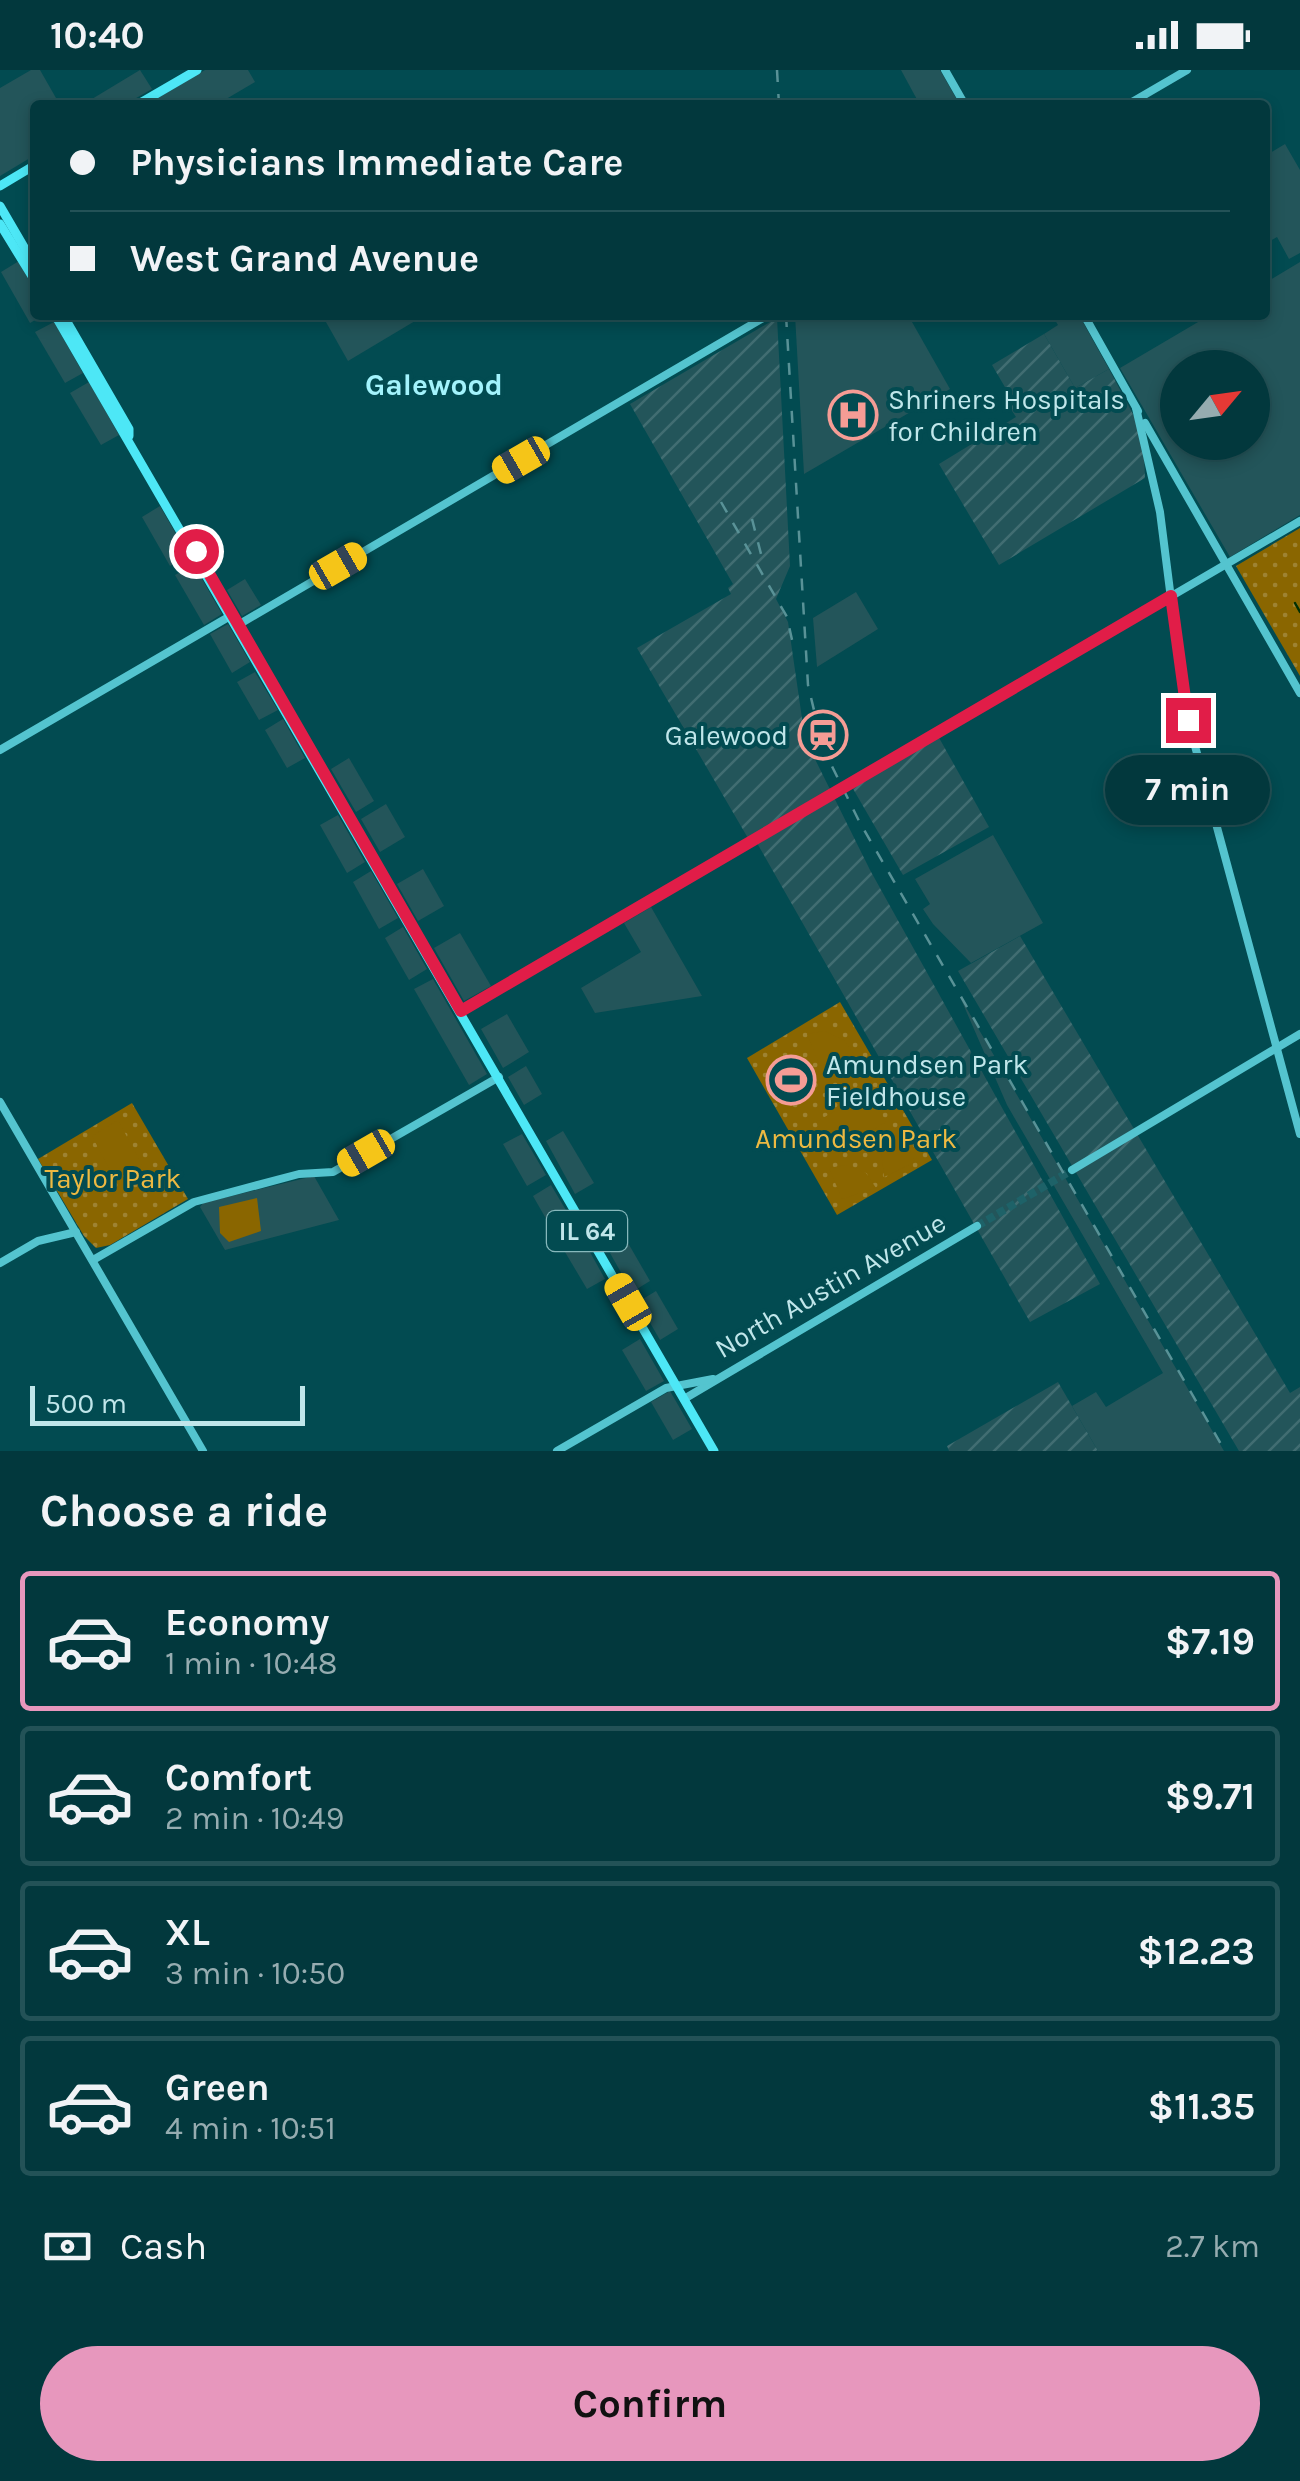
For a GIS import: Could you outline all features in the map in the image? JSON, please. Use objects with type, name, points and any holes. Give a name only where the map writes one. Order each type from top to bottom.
[{"type":"main road","points":[[146,100],[197,70]]},
{"type":"main road","points":[[0,186],[30,168]]},
{"type":"main road","points":[[0,206],[30,257]]},
{"type":"main road","points":[[0,224],[30,273]]},
{"type":"main road","name":"IL 64","points":[[58,320],[714,1451]]},
{"type":"main road","name":"IL 64","points":[[67,320],[129,428],[128,436]]},
{"type":"street","points":[[945,70],[961,100]]},
{"type":"street","points":[[1136,100],[1187,70]]},
{"type":"street","points":[[238,625],[759,320]]},
{"type":"street","points":[[1087,320],[1300,693]]},
{"type":"street","points":[[1136,408],[1147,442],[1150,480],[1160,512],[1185,709],[1300,1134]]},
{"type":"street","points":[[1150,480],[1156,442]]},
{"type":"street","points":[[1152,468],[1158,462],[1168,464]]},
{"type":"street","points":[[461,1011],[1300,521]]},
{"type":"street","points":[[0,750],[232,615]]},
{"type":"street","points":[[1074,1167],[1300,1034]]},
{"type":"street","points":[[93,1260],[194,1202],[299,1174],[333,1172],[498,1076]]},
{"type":"street","points":[[0,1102],[202,1451]]},
{"type":"street","name":"North Austin Avenue","points":[[684,1399],[973,1227]]},
{"type":"street","points":[[0,1263],[38,1241],[76,1232]]},
{"type":"street","points":[[82,1241],[95,1250],[111,1250]]},
{"type":"street","name":"North Austin Avenue","points":[[678,1384],[709,1382]]},
{"type":"street","points":[[557,1451],[678,1384]]},
{"type":"shaded area","points":[[31,70],[40,70],[57,100],[30,100],[30,158],[0,176],[0,88]]},
{"type":"shaded area","points":[[140,70],[152,89],[133,100],[90,100]]},
{"type":"shaded area","points":[[205,70],[248,70],[255,82],[224,100],[154,100]]},
{"type":"shaded area","points":[[901,70],[940,70],[957,100],[917,100]]},
{"type":"shaded area","points":[[1285,144],[1300,170],[1300,253],[1289,259],[1277,237],[1270,241],[1270,153]]},
{"type":"shaded area","points":[[19,261],[30,280],[30,320],[35,320],[30,323],[1,272]]},
{"type":"shaded area","points":[[1300,262],[1300,515],[1230,557],[1174,460],[1270,460],[1270,350],[1160,350],[1160,437],[1120,368],[1202,320],[1270,320],[1270,280]]},
{"type":"shaded area","points":[[325,320],[417,320],[348,361]]},
{"type":"shaded area","points":[[777,320],[790,566],[776,599],[788,622],[805,739],[870,870],[1100,1284],[1030,1322],[757,843],[752,845],[637,648],[731,594],[728,588],[733,584],[630,404]]},
{"type":"shaded area","name":"Shriners Hospitals for Children","points":[[795,320],[911,320],[950,389],[804,474]]},
{"type":"shaded area","points":[[1055,320],[1082,320],[1109,369],[1075,388],[1044,334],[1058,325]]},
{"type":"shaded area","points":[[54,322],[83,373],[65,383],[35,332]]},
{"type":"shaded area","points":[[1044,334],[1075,388],[1109,369],[1143,433],[1145,478],[999,565],[939,464],[1016,417],[1007,403],[1012,399],[992,365]]},
{"type":"shaded area","points":[[89,382],[119,435],[101,445],[70,393]]},
{"type":"shaded area","points":[[160,506],[188,555],[170,566],[142,517]]},
{"type":"shaded area","points":[[194,565],[222,614],[204,625],[175,575]]},
{"type":"shaded area","points":[[245,579],[261,605],[242,616],[227,590]]},
{"type":"shaded area","points":[[856,592],[878,629],[817,667],[813,618]]},
{"type":"shaded area","points":[[228,624],[250,662],[232,673],[210,634]]},
{"type":"shaded area","points":[[255,672],[278,710],[259,720],[237,682]]},
{"type":"shaded area","points":[[283,719],[305,758],[287,768],[265,730]]},
{"type":"shaded area","points":[[938,736],[989,827],[903,875],[852,787]]},
{"type":"shaded area","points":[[349,758],[374,801],[356,812],[331,769]]},
{"type":"shaded area","points":[[386,804],[405,837],[380,852],[361,819]]},
{"type":"shaded area","points":[[338,815],[365,862],[347,873],[320,825]]},
{"type":"shaded area","points":[[993,835],[1043,923],[971,963],[923,909],[930,904],[915,879]]},
{"type":"shaded area","points":[[423,869],[444,906],[418,921],[397,884]]},
{"type":"shaded area","points":[[371,871],[398,918],[379,929],[353,882]]},
{"type":"shaded area","points":[[651,907],[702,996],[595,1013],[581,988],[641,952],[624,923]]},
{"type":"shaded area","points":[[403,927],[427,969],[409,980],[385,938]]},
{"type":"shaded area","points":[[460,933],[491,986],[464,1001],[434,948]]},
{"type":"shaded area","points":[[1020,936],[1290,1393],[1300,1387],[1300,1451],[1239,1451],[958,971]]},
{"type":"shaded area","points":[[433,979],[487,1074],[469,1085],[414,989]]},
{"type":"shaded area","points":[[960,997],[1224,1451],[1098,1451],[1072,1406],[1096,1392],[1106,1407],[1163,1373],[1007,1105]]},
{"type":"shaded area","points":[[507,1014],[529,1052],[503,1068],[481,1029]]},
{"type":"shaded area","points":[[526,1066],[542,1094],[524,1105],[508,1077]]},
{"type":"shaded area","points":[[563,1131],[594,1183],[575,1194],[546,1141]]},
{"type":"shaded area","points":[[522,1134],[546,1175],[527,1186],[503,1144]]},
{"type":"shaded area","points":[[314,1176],[339,1220],[225,1250],[200,1207],[203,1203]]},
{"type":"shaded area","points":[[551,1185],[576,1227],[557,1238],[533,1196]]},
{"type":"shaded area","points":[[581,1236],[605,1279],[587,1289],[562,1247]]},
{"type":"shaded area","points":[[628,1243],[650,1281],[632,1292],[610,1253]]},
{"type":"shaded area","points":[[656,1291],[678,1329],[660,1340],[638,1302]]},
{"type":"shaded area","points":[[640,1339],[664,1381],[646,1391],[622,1350]]},
{"type":"shaded area","points":[[1058,1382],[1098,1451],[949,1451],[947,1446]]},
{"type":"shaded area","points":[[670,1391],[692,1429],[673,1440],[651,1402]]},
{"type":"green space","points":[[1300,528],[1300,676],[1236,566]]},
{"type":"green space","name":"Amundsen Park","points":[[840,1002],[932,1160],[837,1215],[747,1058]]},
{"type":"green space","points":[[824,1031],[844,1040],[854,1055],[820,1066],[807,1034]]},
{"type":"green space","points":[[868,1092],[886,1122],[834,1152],[816,1122]]},
{"type":"green space","name":"Taylor Park","points":[[132,1103],[188,1199],[110,1245],[96,1248],[84,1236],[38,1159]]},
{"type":"green space","points":[[118,1120],[142,1165],[115,1180],[92,1136]]},
{"type":"green space","points":[[900,1129],[915,1162],[884,1177],[881,1149]]},
{"type":"green space","points":[[846,1165],[866,1173],[876,1188],[842,1199],[829,1168]]},
{"type":"green space","points":[[257,1198],[261,1231],[229,1242],[220,1233],[219,1207]]},
{"type":"waterway","points":[[1295,603],[1300,612]]},
{"type":"tunnel","points":[[977,1226],[1072,1170]]},
{"type":"railway","points":[[777,70],[779,100]]},
{"type":"railway","points":[[786,320],[808,685],[823,748],[860,823],[1225,1451]]},
{"type":"railway","points":[[721,502],[787,617],[794,649]]},
{"type":"railway","points":[[752,519],[761,554]]},
{"type":"place","name":"Shriners Hospitals for Children","points":[[853,415]]},
{"type":"place","name":"Galewood","points":[[823,735]]},
{"type":"place","name":"Amundsen Park Fieldhouse","points":[[791,1080]]},
{"type":"district","name":"Galewood","points":[[434,385]]},
{"type":"route","points":[[196,551],[461,1011],[1171,596],[1188,720]]}]
